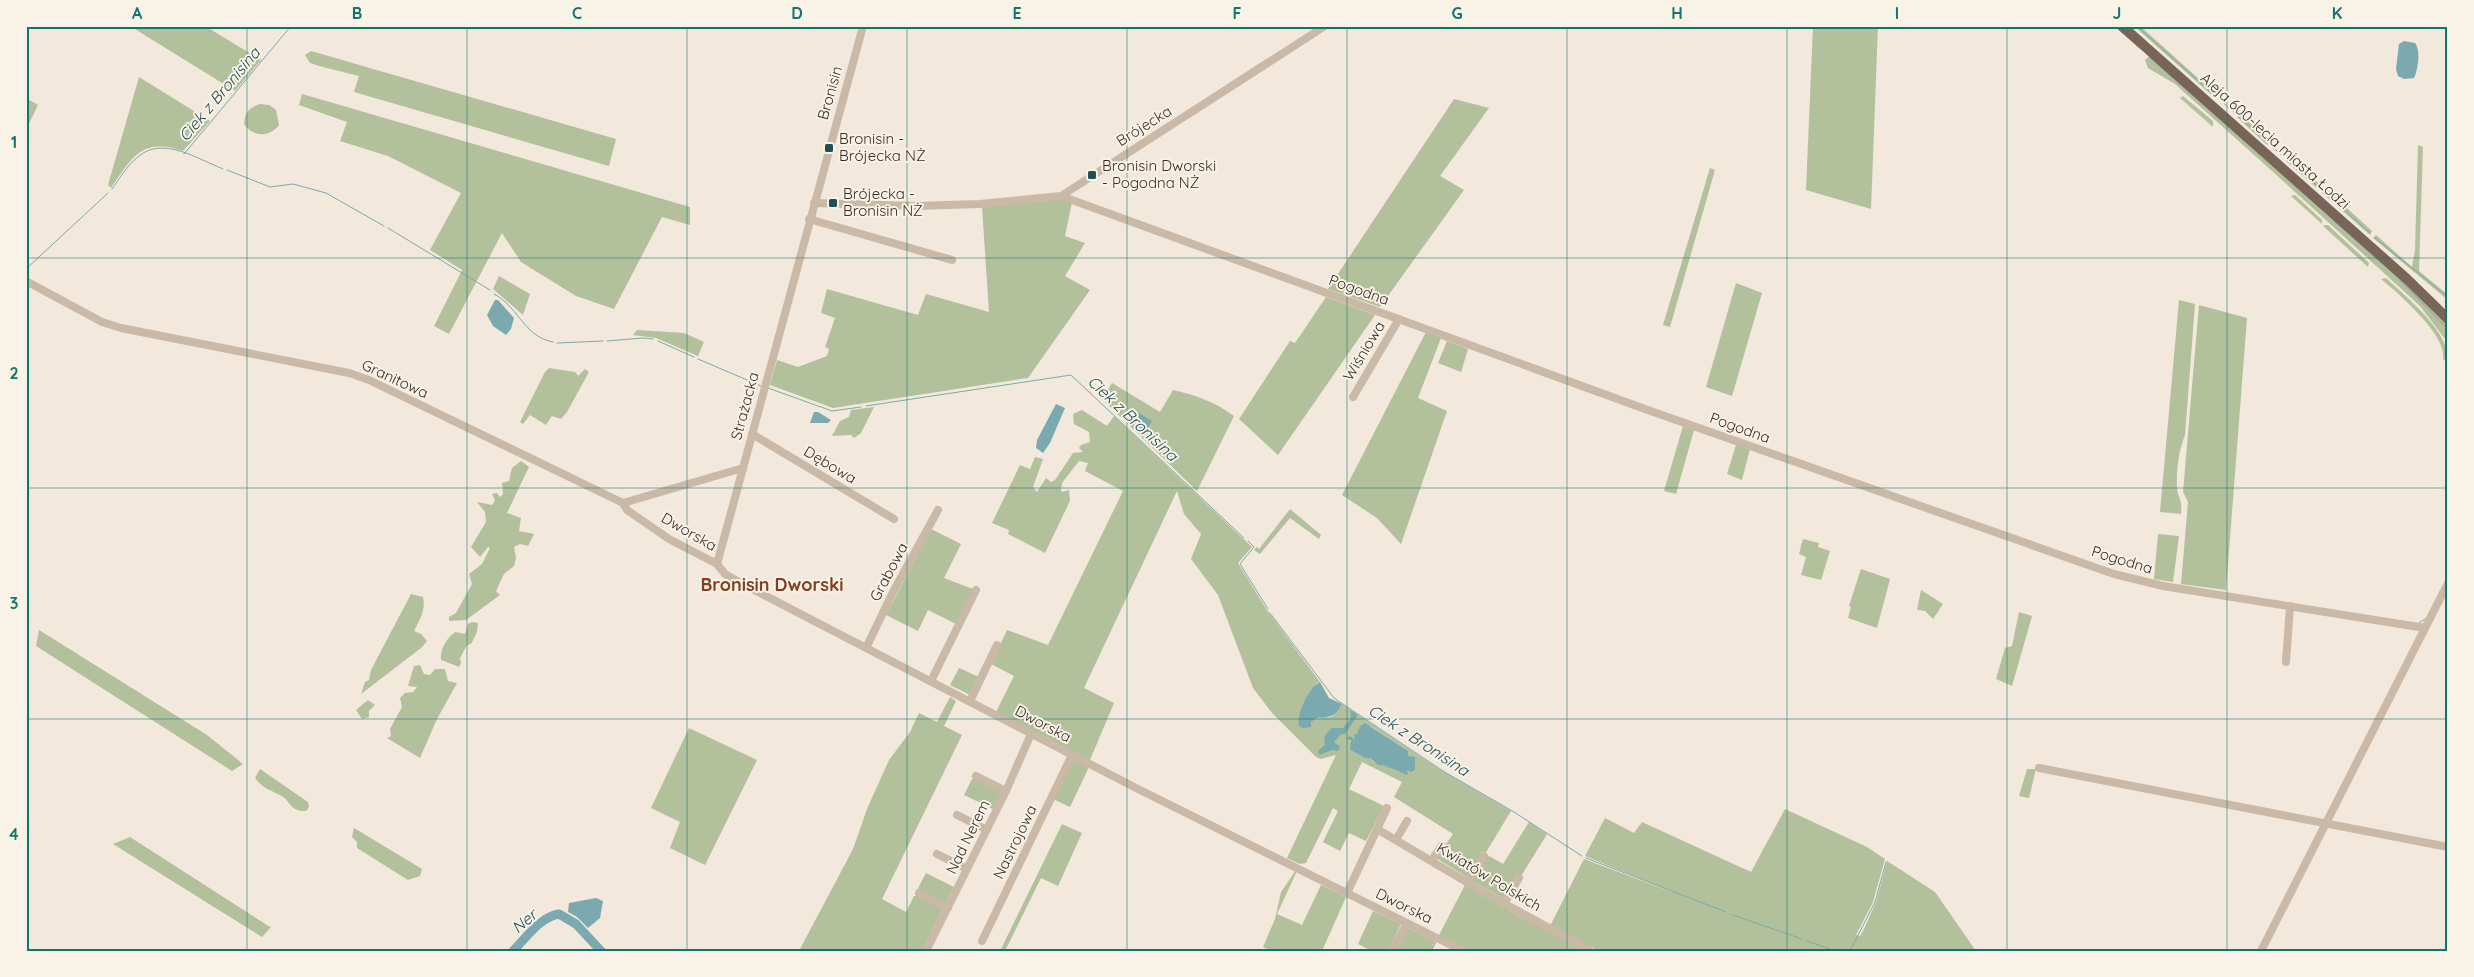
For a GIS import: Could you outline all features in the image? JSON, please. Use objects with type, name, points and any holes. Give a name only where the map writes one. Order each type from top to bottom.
[{"type":"main road","name":"Aleja 600-lecia miasta Łodzi","points":[[2122,26],[2407,279],[2448,319]]},
{"type":"main road","name":"Aleja 600-lecia miasta Łodzi","points":[[2407,279],[2448,310]]},
{"type":"street","name":"Bronisin","points":[[800,255],[863,26]]},
{"type":"street","name":"Brójecka","points":[[814,203],[916,206],[980,204],[1061,196],[1325,26]]},
{"type":"street","name":"Pogodna","points":[[1061,196],[1399,319],[2114,574],[2163,586],[2425,628]]},
{"type":"street","points":[[809,219],[952,260]]},
{"type":"street","name":"Strażacka","points":[[716,564],[800,255]]},
{"type":"street","name":"Granitowa","points":[[26,280],[102,322],[122,328],[349,373],[368,380],[623,503]]},
{"type":"street","name":"Wiśniowa","points":[[1353,397],[1399,319]]},
{"type":"street","name":"Dębowa","points":[[752,434],[894,519]]},
{"type":"street","points":[[623,503],[743,468]]},
{"type":"street","name":"Dworska","points":[[623,503],[627,510],[668,539],[716,564],[719,570],[739,582],[1072,755],[1463,951]]},
{"type":"street","name":"Grabowa","points":[[866,648],[892,592],[938,510]]},
{"type":"street","points":[[2261,951],[2448,583]]},
{"type":"street","points":[[931,681],[976,590]]},
{"type":"street","points":[[2286,662],[2290,606]]},
{"type":"street","points":[[970,701],[997,645]]},
{"type":"street","name":"Nad Nerem","points":[[926,951],[1006,791],[1031,734]]},
{"type":"street","name":"Nastrojowa","points":[[982,941],[1072,755]]},
{"type":"street","points":[[2039,768],[2448,847]]},
{"type":"street","points":[[976,776],[1006,791]]},
{"type":"street","points":[[1347,893],[1387,808]]},
{"type":"street","points":[[957,815],[987,830]]},
{"type":"street","points":[[1397,838],[1407,821]]},
{"type":"street","name":"Kwiatów Polskich","points":[[1377,829],[1397,838],[1504,904],[1588,948]]},
{"type":"street","points":[[1432,860],[1442,845]]},
{"type":"street","points":[[937,854],[967,869]]},
{"type":"street","points":[[1468,882],[1484,856]]},
{"type":"street","points":[[1504,904],[1519,878]]},
{"type":"street","points":[[918,893],[948,908]]},
{"type":"street","points":[[1392,951],[1407,923]]},
{"type":"green space","points":[[130,26],[205,26],[261,60],[235,91]]},
{"type":"green space","points":[[1813,26],[1878,26],[1871,209],[1806,190]]},
{"type":"green space","points":[[2134,26],[2140,26],[2218,96],[2216,99]]},
{"type":"green space","points":[[311,51],[616,139],[609,166],[354,92],[359,76],[310,63],[305,55]]},
{"type":"green space","points":[[2150,56],[2398,276],[2448,325],[2448,339],[2445,339],[2420,306],[2282,180],[2175,84],[2148,68],[2145,60]]},
{"type":"green space","points":[[139,77],[210,121],[183,151],[169,147],[157,147],[148,148],[139,153],[125,167],[111,188],[108,185]]},
{"type":"green space","points":[[302,94],[690,207],[690,225],[662,217],[614,309],[576,296],[521,262],[502,233],[449,334],[434,326],[462,270],[430,250],[461,193],[388,156],[340,141],[347,122],[299,105]]},
{"type":"green space","points":[[2183,96],[2213,121],[2213,127],[2180,98]]},
{"type":"green space","points":[[26,98],[38,105],[26,130]]},
{"type":"green space","points":[[1454,99],[1489,108],[1440,176],[1464,190],[1380,307],[1328,289]]},
{"type":"green space","points":[[260,104],[269,105],[276,110],[279,125],[266,134],[256,133],[244,124],[248,111]]},
{"type":"green space","points":[[2240,114],[2270,141],[2267,145],[2237,117]]},
{"type":"green space","points":[[2418,145],[2423,147],[2419,271],[2448,295],[2448,300],[2373,238],[2376,235],[2412,267],[2415,250]]},
{"type":"green space","points":[[2288,158],[2322,186],[2319,190],[2286,161]]},
{"type":"green space","points":[[1710,168],[1715,170],[1670,327],[1663,325]]},
{"type":"green space","points":[[2325,188],[2372,231],[2370,235],[2321,192]]},
{"type":"green space","points":[[2295,195],[2322,220],[2322,224],[2291,196]]},
{"type":"green space","points":[[1061,199],[1072,202],[1065,236],[1085,243],[1065,276],[1090,290],[1028,378],[833,408],[770,385],[777,360],[798,367],[827,356],[829,349],[825,347],[835,318],[821,313],[827,289],[918,315],[926,294],[989,312],[982,207]]},
{"type":"green space","points":[[2328,225],[2369,263],[2368,267],[2323,226]]},
{"type":"green space","points":[[499,276],[530,294],[523,315],[493,289]]},
{"type":"green space","points":[[2386,278],[2436,328],[2447,351],[2447,362],[2443,359],[2438,339],[2430,327],[2399,294],[2381,279]]},
{"type":"green space","points":[[1736,283],[1762,293],[1732,396],[1706,387]]},
{"type":"green space","points":[[1326,297],[1375,315],[1278,455],[1239,419],[1290,341],[1295,343]]},
{"type":"green space","points":[[2179,300],[2195,304],[2185,435],[2177,474],[2177,491],[2181,505],[2181,514],[2160,512]]},
{"type":"green space","points":[[2199,305],[2247,318],[2226,590],[2181,584],[2188,502],[2183,492]]},
{"type":"green space","points":[[637,330],[684,333],[704,342],[698,356],[656,338],[633,335]]},
{"type":"green space","points":[[1426,332],[1441,338],[1418,398],[1447,411],[1401,544],[1377,518],[1342,495]]},
{"type":"green space","points":[[1447,341],[1468,349],[1461,372],[1438,363]]},
{"type":"green space","points":[[549,368],[575,372],[578,376],[585,369],[589,372],[567,412],[561,419],[552,416],[546,425],[530,415],[523,424],[520,422],[545,372]]},
{"type":"green space","points":[[1112,383],[1160,412],[1173,390],[1205,400],[1234,416],[1197,491],[1102,399]]},
{"type":"green space","points":[[874,407],[861,433],[854,438],[851,435],[832,436],[840,421],[849,417],[851,410]]},
{"type":"green space","points":[[1082,410],[1107,426],[1114,416],[1252,547],[1238,563],[1267,610],[1320,682],[1317,683],[1308,698],[1321,714],[1329,717],[1333,716],[1342,704],[1439,769],[1511,811],[1485,854],[1481,852],[1481,856],[1468,878],[1436,858],[1453,834],[1394,797],[1402,782],[1362,762],[1349,789],[1384,806],[1366,841],[1349,833],[1340,851],[1323,842],[1338,811],[1333,808],[1306,863],[1300,864],[1287,858],[1336,755],[1321,759],[1316,757],[1272,713],[1253,688],[1218,595],[1191,559],[1201,534],[1184,514],[1177,491],[1084,688],[1114,703],[1090,760],[996,712],[1014,676],[991,664],[1007,630],[1048,645],[1123,491],[1085,471],[1088,463],[1079,461],[1062,483],[1061,490],[1062,492],[1069,490],[1070,501],[1045,553],[1008,534],[1009,530],[992,523],[1020,465],[1030,469],[1035,457],[1043,459],[1033,487],[1037,492],[1046,478],[1051,482],[1055,480],[1073,453],[1083,452],[1079,448],[1081,445],[1090,442],[1089,432],[1074,424],[1073,414]],"holes":[[[1361,726],[1372,727],[1403,748],[1375,763],[1370,758],[1365,758],[1350,750],[1352,744],[1348,738],[1355,740]]]},
{"type":"green space","points":[[1683,426],[1694,430],[1676,494],[1664,491]]},
{"type":"green space","points":[[1736,445],[1750,449],[1742,480],[1727,474]]},
{"type":"green space","points":[[521,461],[529,467],[507,513],[521,518],[519,531],[534,534],[528,546],[520,544],[514,547],[516,558],[514,566],[504,574],[496,591],[500,595],[466,620],[449,621],[449,617],[456,613],[472,584],[469,574],[482,564],[490,548],[488,547],[480,557],[471,547],[486,522],[485,512],[477,502],[492,505],[495,500],[492,494],[497,493],[500,497],[503,494],[502,483],[509,481],[512,468]]},
{"type":"green space","points":[[1290,509],[1321,535],[1319,539],[1290,518],[1260,554],[1254,550],[1257,547],[1259,549]]},
{"type":"green space","points":[[931,529],[961,544],[944,578],[973,589],[956,624],[928,610],[918,631],[886,615]]},
{"type":"green space","points":[[2158,534],[2179,536],[2173,582],[2154,579]]},
{"type":"green space","points":[[1803,539],[1819,543],[1818,547],[1830,551],[1821,580],[1801,575],[1806,557],[1799,554]]},
{"type":"green space","points":[[1861,569],[1890,579],[1877,628],[1848,618],[1851,607],[1849,606]]},
{"type":"green space","points":[[1921,590],[1943,604],[1933,619],[1925,611],[1917,610]]},
{"type":"green space","points":[[411,594],[423,597],[423,610],[414,631],[421,634],[427,641],[421,648],[361,694],[365,682],[369,680],[371,670]]},
{"type":"green space","points":[[2019,612],[2032,616],[2012,686],[1996,679],[2005,648],[2012,646]]},
{"type":"green space","points":[[472,622],[478,623],[477,632],[471,644],[467,645],[460,658],[461,663],[459,667],[441,660],[444,644],[455,632],[465,634],[468,624]]},
{"type":"green space","points":[[39,630],[207,735],[243,764],[232,771],[36,646]]},
{"type":"green space","points":[[420,665],[424,674],[430,675],[435,669],[445,669],[448,681],[457,683],[437,719],[420,758],[387,738],[391,736],[390,729],[402,707],[400,698],[405,693],[413,692],[417,687],[408,686],[414,666]]},
{"type":"green space","points":[[959,668],[979,677],[970,695],[950,685]]},
{"type":"green space","points":[[950,697],[956,701],[944,726],[962,735],[882,899],[906,912],[914,896],[919,896],[943,908],[922,951],[803,951],[800,949],[853,849],[867,809],[889,760],[910,732],[919,713],[937,722]]},
{"type":"green space","points":[[368,700],[375,705],[369,711],[369,717],[362,719],[356,710]]},
{"type":"green space","points":[[689,728],[757,760],[705,865],[670,848],[680,822],[651,808]]},
{"type":"green space","points":[[1073,759],[1089,767],[1070,807],[1053,799]]},
{"type":"green space","points":[[260,769],[308,802],[309,807],[306,811],[297,810],[284,797],[261,784],[255,778]]},
{"type":"green space","points":[[2027,769],[2036,769],[2029,798],[2019,796]]},
{"type":"green space","points":[[972,779],[977,779],[1002,791],[993,809],[964,795]]},
{"type":"green space","points":[[1785,809],[1867,847],[1885,859],[1873,902],[1856,935],[1860,936],[1876,902],[1887,861],[1935,892],[1976,951],[1598,951],[1550,926],[1584,859],[1680,895],[1585,856],[1605,818],[1634,833],[1642,822],[1751,872]]},
{"type":"green space","points":[[1529,822],[1547,834],[1521,876],[1517,874],[1504,899],[1471,880],[1489,856],[1503,864]]},
{"type":"green space","points":[[1062,824],[1082,833],[1058,886],[1041,878],[1005,951],[1000,951]]},
{"type":"green space","points":[[354,828],[422,869],[420,876],[408,880],[357,848],[357,842],[352,837]]},
{"type":"green space","points":[[130,837],[271,927],[262,937],[113,844]]},
{"type":"green space","points":[[1296,870],[1277,914],[1302,925],[1321,885],[1346,897],[1322,951],[1271,951],[1263,947],[1275,919],[1281,892]]},
{"type":"green space","points":[[926,873],[954,887],[945,904],[921,892],[918,888]]},
{"type":"green space","points":[[1465,885],[1517,915],[1588,951],[1466,951],[1438,937]]},
{"type":"green space","points":[[1373,911],[1401,924],[1388,951],[1372,951],[1358,944]]},
{"type":"green space","points":[[1408,928],[1435,941],[1431,951],[1396,951]]},
{"type":"water","points":[[2404,41],[2415,43],[2417,46],[2418,60],[2414,78],[2404,79],[2398,76],[2396,69],[2399,44]]},
{"type":"water","points":[[495,300],[498,300],[514,318],[511,329],[506,335],[493,326],[487,315]]},
{"type":"water","points":[[1056,404],[1065,408],[1050,443],[1043,453],[1036,448],[1037,440]]},
{"type":"water","points":[[1136,411],[1152,421],[1144,435],[1130,423]]},
{"type":"water","points":[[814,412],[818,412],[831,420],[828,423],[810,423]]},
{"type":"water","points":[[1320,682],[1329,698],[1342,704],[1333,715],[1318,717],[1311,722],[1311,727],[1303,728],[1299,726],[1301,709],[1312,689]]},
{"type":"water","points":[[1350,710],[1357,714],[1357,716],[1345,734],[1341,734],[1334,742],[1340,747],[1338,751],[1332,750],[1319,755],[1318,751],[1325,745],[1324,739],[1326,735],[1332,728],[1343,728],[1351,718]]},
{"type":"water","points":[[1365,723],[1408,751],[1408,756],[1415,757],[1415,769],[1412,772],[1407,770],[1408,775],[1386,766],[1378,765],[1370,758],[1365,758],[1350,750],[1351,741],[1346,738],[1350,736],[1355,740],[1354,734],[1357,734],[1360,726]]},
{"type":"water","points":[[596,898],[603,901],[600,918],[588,928],[577,917],[568,912],[569,903]]},
{"type":"waterway","name":"Ciek z Bronisina","points":[[184,154],[291,26]]},
{"type":"waterway","points":[[2137,26],[2216,97]]},
{"type":"waterway","points":[[2118,29],[2142,50]]},
{"type":"waterway","points":[[2149,57],[2256,151]]},
{"type":"waterway","points":[[2220,100],[2235,113]]},
{"type":"waterway","points":[[2239,117],[2267,142]]},
{"type":"waterway","points":[[2271,146],[2284,157]]},
{"type":"waterway","name":"Ciek z Bronisina","points":[[112,189],[135,159],[148,150],[159,148],[181,151],[223,169]]},
{"type":"waterway","points":[[2287,160],[2320,188]]},
{"type":"waterway","name":"Ciek z Bronisina","points":[[227,170],[270,187],[293,184],[326,193],[384,226]]},
{"type":"waterway","points":[[2323,191],[2370,233]]},
{"type":"waterway","name":"Ciek z Bronisina","points":[[26,269],[108,193]]},
{"type":"waterway","points":[[2333,220],[2394,274],[2448,329]]},
{"type":"waterway","name":"Ciek z Bronisina","points":[[388,228],[490,290]]},
{"type":"waterway","points":[[2375,238],[2448,297]]},
{"type":"waterway","name":"Ciek z Bronisina","points":[[494,294],[502,299],[535,334],[553,342]]},
{"type":"waterway","name":"Ciek z Bronisina","points":[[607,341],[653,339]]},
{"type":"waterway","name":"Ciek z Bronisina","points":[[557,343],[603,341]]},
{"type":"waterway","name":"Ciek z Bronisina","points":[[658,341],[694,357]]},
{"type":"waterway","name":"Ciek z Bronisina","points":[[698,359],[761,386]]},
{"type":"waterway","name":"Ciek z Bronisina","points":[[866,406],[1071,375],[1244,538]]},
{"type":"waterway","name":"Ciek z Bronisina","points":[[768,388],[832,411],[861,407]]},
{"type":"waterway","name":"Ciek z Bronisina","points":[[1248,541],[1254,547],[1240,564],[1268,609]]},
{"type":"waterway","points":[[2446,580],[2448,576]]},
{"type":"waterway","name":"Ciek z Bronisina","points":[[1270,613],[1334,698],[1443,771],[1514,812],[1582,856]]},
{"type":"waterway","points":[[2419,623],[2425,619]]},
{"type":"waterway","name":"Ciek z Bronisina","points":[[1586,858],[1726,912]]},
{"type":"waterway","name":"Ciek z Bronisina","points":[[1850,951],[1875,902],[1886,862]]},
{"type":"waterway","name":"Ner","points":[[513,951],[528,934],[546,919],[559,914],[576,924],[601,951]]},
{"type":"waterway","name":"Ciek z Bronisina","points":[[1733,915],[1802,939]]},
{"type":"waterway","name":"Ciek z Bronisina","points":[[1807,941],[1835,951]]},
{"type":"waterway","points":[[1431,951],[1436,942]]},
{"type":"place","name":"Bronisin - Brójecka NŻ","points":[[829,148]]},
{"type":"place","name":"Bronisin Dworski - Pogodna NŻ","points":[[1092,175]]},
{"type":"place","name":"Brójecka - Bronisin NŻ","points":[[833,203]]},
{"type":"district","name":"Bronisin Dworski","points":[[772,585]]}]
